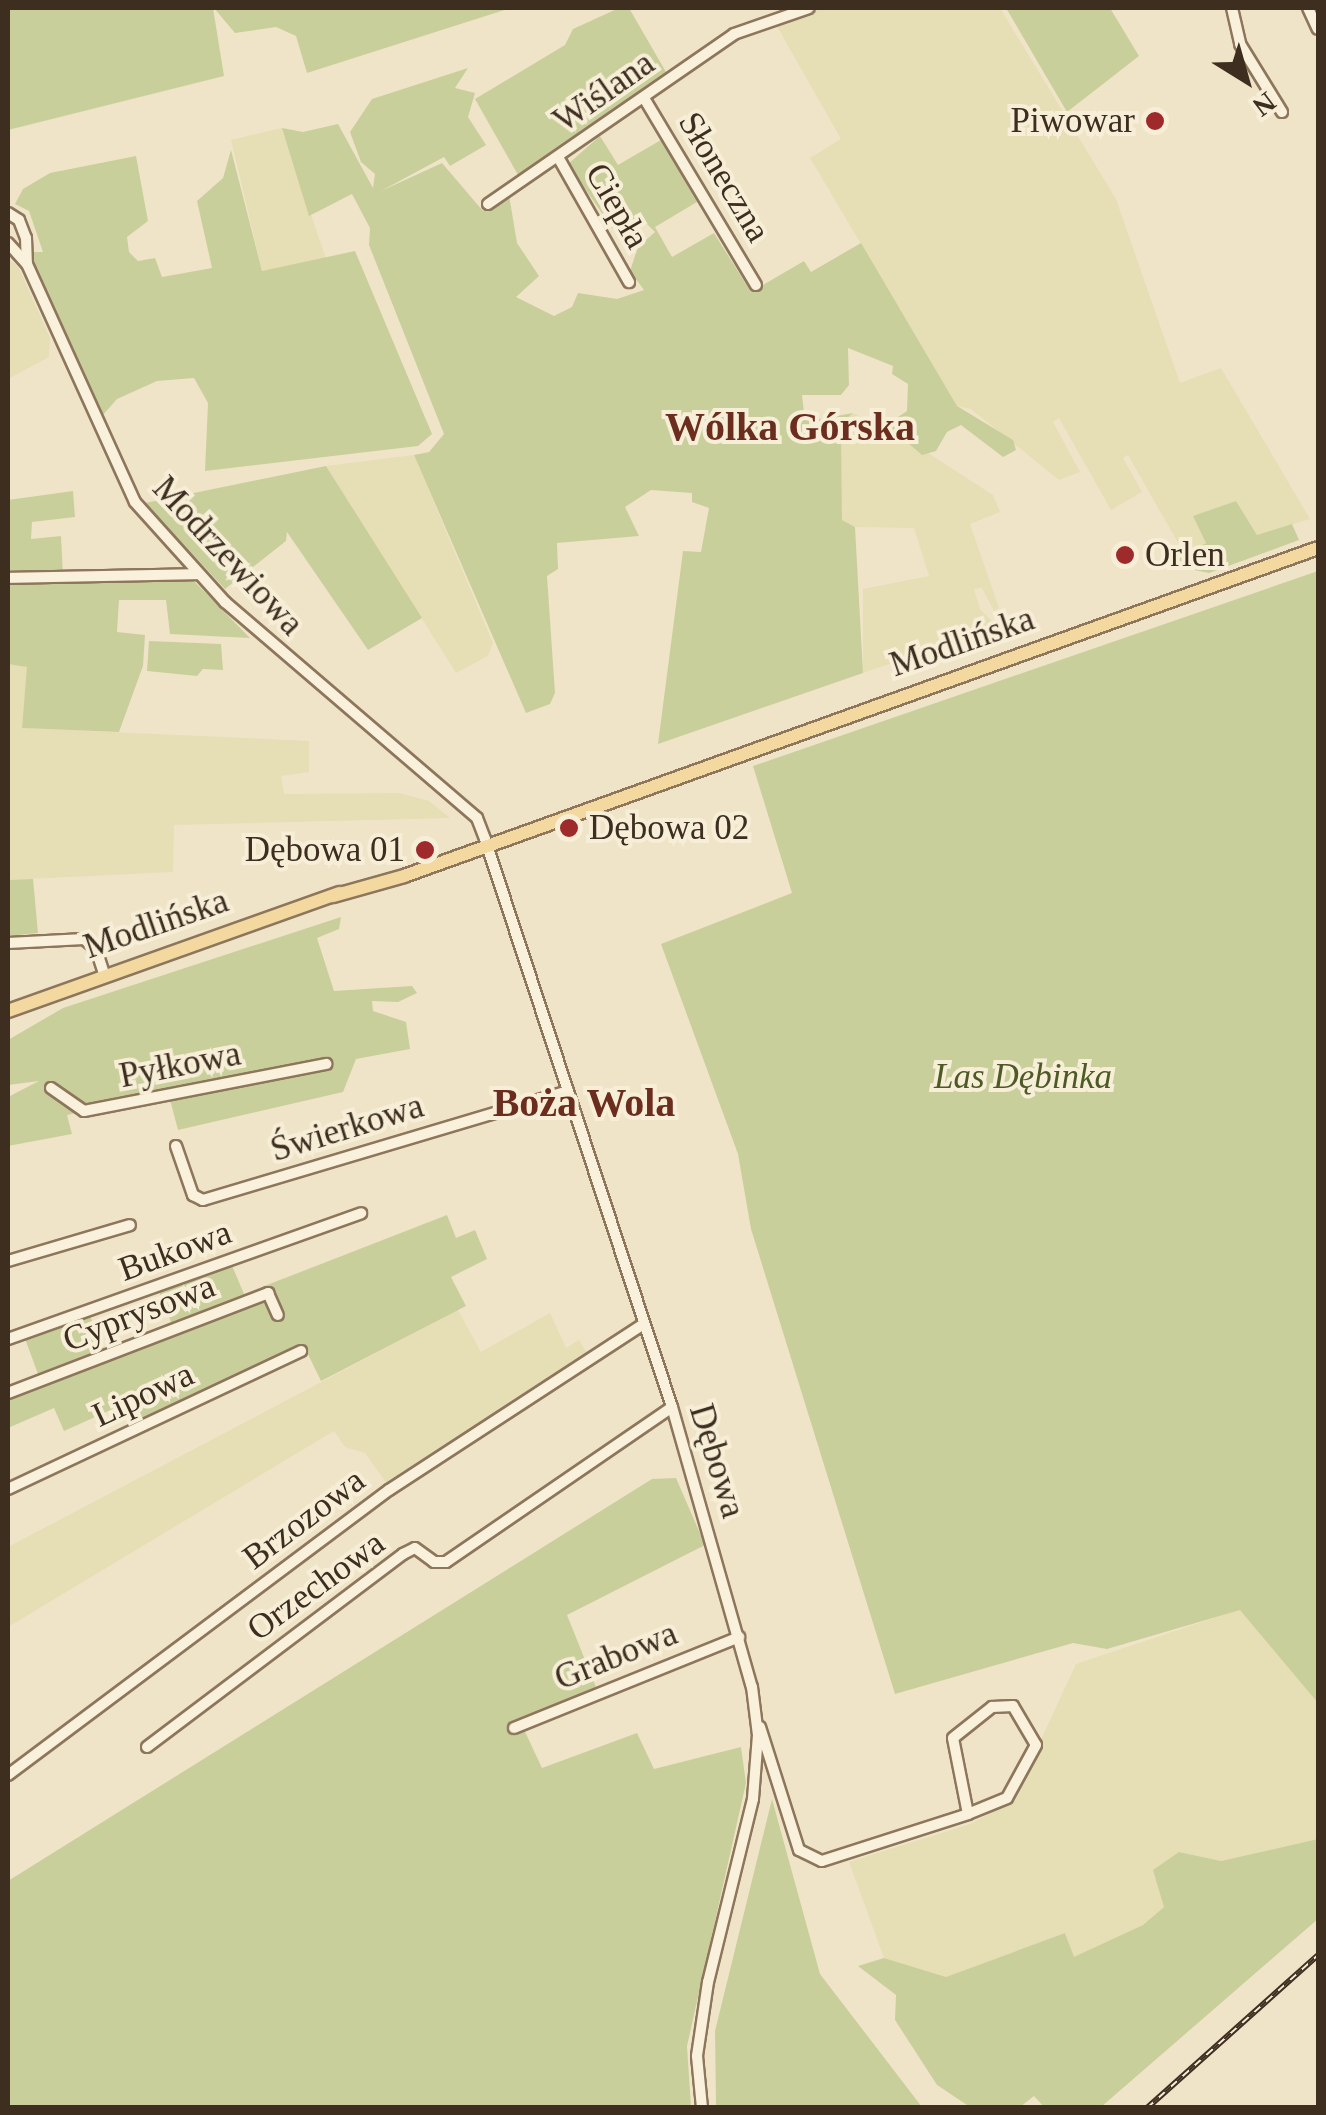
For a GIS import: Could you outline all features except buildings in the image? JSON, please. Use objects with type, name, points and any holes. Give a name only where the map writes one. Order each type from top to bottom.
[{"type":"main road","name":"Modlińska","points":[[8,1011],[104,973],[626,794],[1318,548]]},
{"type":"main road","name":"Modlińska","points":[[8,1002],[56,990]]},
{"type":"street","name":"Wiślana","points":[[488,204],[734,34],[809,8]]},
{"type":"street","points":[[1232,8],[1240,44],[1282,112]]},
{"type":"street","points":[[1308,8],[1318,29]]},
{"type":"street","name":"Słoneczna","points":[[644,98],[756,285]]},
{"type":"street","name":"Ciepła","points":[[558,157],[629,282]]},
{"type":"street","points":[[8,213],[20,220],[26,238],[27,264]]},
{"type":"street","name":"Modrzewiowa","points":[[8,243],[27,264],[123,482],[199,574],[258,634],[477,818],[486,842]]},
{"type":"street","points":[[8,578],[199,574]]},
{"type":"street","name":"Dębowa","points":[[486,842],[672,1407],[739,1637],[755,1716],[753,1799],[708,1982],[697,2056],[702,2108]]},
{"type":"street","points":[[8,943],[84,939],[96,949],[104,973]]},
{"type":"street","name":"Pyłkowa","points":[[51,1088],[74,1109],[91,1111],[326,1064]]},
{"type":"street","name":"Świerkowa","points":[[176,1146],[193,1195],[203,1200],[568,1091]]},
{"type":"street","name":"Bukowa","points":[[8,1340],[362,1214]]},
{"type":"street","points":[[8,1261],[130,1225]]},
{"type":"street","name":"Cyprysowa","points":[[8,1393],[268,1293],[278,1315]]},
{"type":"street","name":"Brzozowa","points":[[8,1775],[388,1490],[644,1324]]},
{"type":"street","name":"Lipowa","points":[[8,1488],[301,1351]]},
{"type":"street","name":"Orzechowa","points":[[146,1747],[403,1554],[415,1548],[434,1562],[446,1562],[672,1407]]},
{"type":"street","name":"Grabowa","points":[[514,1728],[739,1637]]},
{"type":"street","points":[[755,1716],[799,1850],[812,1862],[968,1814],[1007,1798],[1036,1746],[1014,1706],[992,1707],[953,1738],[968,1814]]},
{"type":"shaded area","points":[[817,8],[1000,8],[1116,199],[1180,383],[1221,368],[1310,519],[1257,535],[1236,501],[1194,516],[1207,542],[1185,555],[1128,455],[1123,458],[1142,492],[1111,510],[1059,418],[1053,422],[1080,472],[1059,480],[971,409],[957,406],[810,158],[841,139],[774,21]]},
{"type":"shaded area","points":[[282,128],[327,262],[262,271],[231,140]]},
{"type":"shaded area","points":[[8,258],[19,268],[50,338],[49,357],[8,379]]},
{"type":"shaded area","points":[[853,413],[894,431],[993,495],[1000,512],[970,524],[999,608],[994,611],[982,588],[974,589],[980,609],[998,627],[863,673],[863,589],[929,576],[914,528],[855,527],[842,520],[841,424]]},
{"type":"shaded area","points":[[414,455],[493,643],[488,656],[456,673],[326,466]]},
{"type":"shaded area","points":[[8,664],[28,666],[22,728],[309,741],[309,772],[281,776],[284,794],[399,793],[429,801],[450,818],[174,825],[173,872],[8,880]]},
{"type":"shaded area","points":[[458,1310],[481,1352],[550,1313],[566,1348],[579,1340],[587,1353],[388,1485],[365,1453],[345,1447],[334,1431],[8,1627],[8,1547]]},
{"type":"shaded area","points":[[1241,1609],[1318,1703],[1318,1839],[1221,1861],[1179,1852],[1164,1907],[1143,1925],[1074,1958],[1065,1933],[946,1977],[884,1958],[849,1862],[970,1824],[1012,1802],[1076,1664]]},
{"type":"green space","points":[[8,8],[213,8],[224,76],[8,130]]},
{"type":"green space","points":[[214,8],[511,8],[307,73],[296,36],[276,27],[235,33]]},
{"type":"green space","points":[[619,8],[629,8],[666,72],[518,175],[475,99],[565,45],[573,29]]},
{"type":"green space","points":[[1006,8],[1110,8],[1139,56],[1067,112]]},
{"type":"green space","points":[[468,68],[455,88],[475,93],[468,117],[486,145],[450,166],[444,157],[381,191],[442,163],[483,211],[509,195],[517,243],[539,276],[516,297],[554,316],[572,307],[578,293],[617,299],[644,290],[630,271],[638,247],[655,232],[647,224],[617,235],[568,164],[600,136],[618,165],[661,140],[697,202],[655,227],[672,257],[714,233],[751,292],[804,261],[811,272],[861,243],[957,406],[1013,440],[1016,450],[1003,457],[961,425],[947,432],[936,451],[922,455],[894,431],[880,429],[907,411],[908,384],[892,374],[893,366],[848,348],[849,385],[841,395],[802,395],[804,412],[820,419],[853,413],[841,424],[842,520],[855,527],[863,673],[658,744],[683,551],[701,552],[709,508],[692,502],[692,493],[651,490],[625,507],[639,536],[557,543],[558,569],[547,576],[555,693],[550,704],[526,713],[414,455],[429,452],[444,434],[369,245],[370,228],[352,194],[309,216],[282,128],[303,132],[338,124],[373,188],[375,174],[361,162],[350,132],[372,99]]},
{"type":"green space","points":[[231,150],[262,271],[355,251],[432,434],[418,446],[205,471],[208,403],[194,378],[157,381],[117,399],[102,416],[36,277],[31,252],[43,252],[29,211],[15,204],[23,189],[50,173],[136,156],[148,221],[127,237],[129,252],[138,261],[155,258],[162,277],[212,268],[197,201],[223,178]]},
{"type":"green space","points":[[326,466],[422,618],[368,650],[287,532],[286,541],[225,589],[145,503]]},
{"type":"green space","points":[[73,491],[75,517],[32,522],[31,539],[61,536],[63,575],[188,575],[250,638],[170,634],[166,600],[119,600],[117,632],[145,635],[143,666],[119,732],[22,728],[27,667],[8,664],[8,500]]},
{"type":"green space","points":[[1236,501],[1257,535],[1292,524],[1299,540],[1209,573],[1185,568],[1168,552],[1179,545],[1185,555],[1206,543],[1193,516]]},
{"type":"green space","name":"Las Dębinka","points":[[1318,571],[1318,1703],[1240,1610],[1107,1649],[1073,1643],[895,1694],[751,1229],[738,1154],[661,944],[792,893],[753,766]]},
{"type":"green space","points":[[149,641],[221,644],[223,670],[203,669],[197,676],[147,671]]},
{"type":"green space","points":[[33,879],[38,933],[8,936],[8,880]]},
{"type":"green space","points":[[341,917],[339,929],[317,938],[334,991],[412,986],[417,993],[398,1002],[372,1001],[373,1011],[406,1022],[410,1049],[356,1059],[343,1092],[178,1130],[168,1092],[67,1115],[72,1134],[8,1146],[8,1097],[39,1081],[8,1085],[8,1040],[63,1008]]},
{"type":"green space","points":[[447,1215],[456,1238],[475,1230],[487,1259],[451,1277],[466,1306],[321,1381],[304,1346],[141,1422],[133,1400],[64,1431],[54,1408],[8,1428],[8,1386],[38,1374],[24,1336],[89,1314],[104,1349],[171,1322],[158,1289],[231,1263],[244,1294]]},
{"type":"green space","points":[[676,1478],[705,1545],[567,1615],[598,1692],[520,1721],[542,1768],[637,1733],[654,1769],[741,1747],[746,1783],[687,2046],[691,2107],[8,2108],[8,1881],[652,1479]]},
{"type":"green space","points":[[772,1799],[820,1974],[922,2107],[716,2107],[715,2031]]},
{"type":"green space","points":[[1318,1839],[1318,1919],[1101,2107],[1044,2107],[1034,2096],[1020,2107],[970,2107],[937,2085],[895,2020],[896,1995],[858,1966],[884,1958],[946,1977],[1065,1933],[1074,1957],[1143,1925],[1164,1907],[1153,1870],[1179,1852],[1221,1861]]},
{"type":"railway","points":[[1147,2108],[1318,1955]]},
{"type":"place","name":"Piwowar","points":[[1155,121]]},
{"type":"place","name":"Orlen","points":[[1125,555]]},
{"type":"place","name":"Dębowa 02","points":[[569,828]]},
{"type":"place","name":"Dębowa 01","points":[[425,850]]},
{"type":"district","name":"Wólka Górska","points":[[790,427]]},
{"type":"district","name":"Boża Wola","points":[[584,1103]]}]
